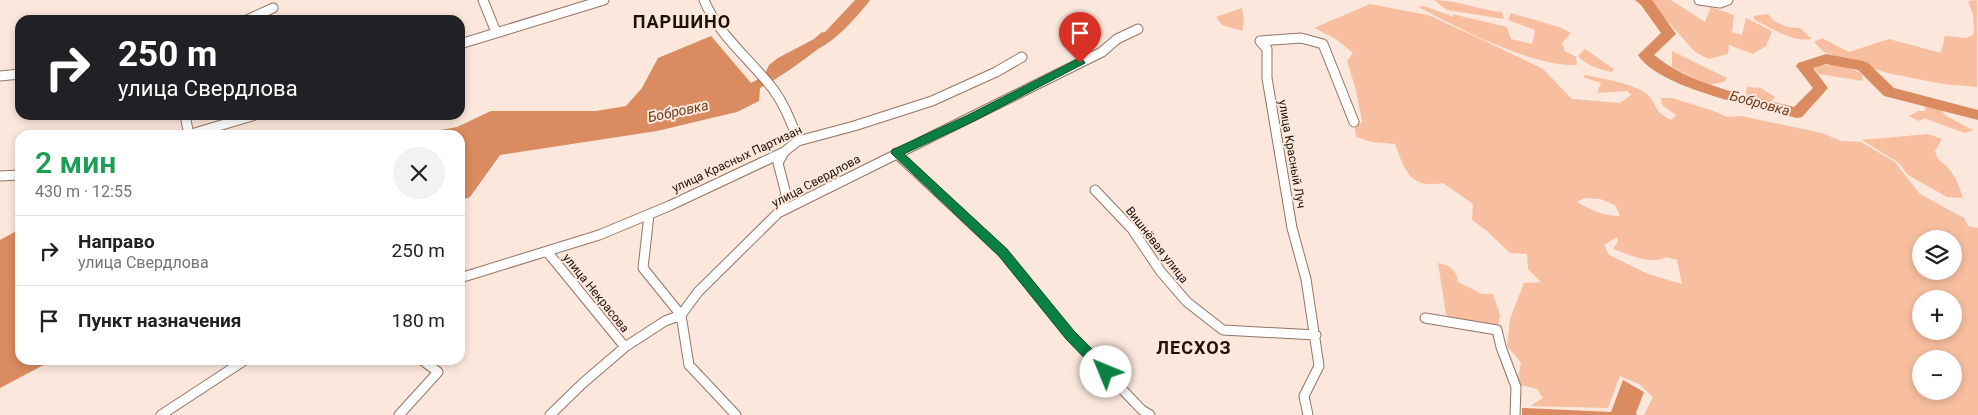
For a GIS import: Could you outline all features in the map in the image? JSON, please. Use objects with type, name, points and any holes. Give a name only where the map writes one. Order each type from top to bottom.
[{"type":"street","points":[[483,0],[496,32]]},
{"type":"street","points":[[465,42],[574,4],[604,0]]},
{"type":"street","points":[[704,0],[714,23],[774,90],[791,122],[798,141]]},
{"type":"street","points":[[1699,0],[1720,3],[1728,0]]},
{"type":"street","points":[[258,15],[273,8]]},
{"type":"street","name":"улица Свердлова","points":[[550,415],[583,383],[625,347],[665,321],[681,315],[698,292],[778,213],[1102,52],[1117,39],[1138,30]]},
{"type":"street","name":"улица Красный Луч","points":[[1308,415],[1304,396],[1319,366],[1316,335],[1306,279],[1287,200],[1267,78],[1267,49],[1260,41],[1270,39],[1314,39],[1323,44],[1354,122]]},
{"type":"street","name":"улица Красных Партизан","points":[[465,277],[548,254],[649,214],[784,152],[798,141],[854,126],[932,101],[996,72],[1022,57]]},
{"type":"street","points":[[0,76],[15,74]]},
{"type":"street","points":[[205,130],[238,120]]},
{"type":"street","points":[[778,213],[786,194],[778,163],[784,152]]},
{"type":"street","points":[[896,153],[1003,252],[1070,335],[1142,410],[1150,415]]},
{"type":"street","points":[[0,176],[15,175]]},
{"type":"street","name":"Вишнёвая улица","points":[[1095,190],[1132,229],[1161,272],[1187,302],[1223,330],[1316,335]]},
{"type":"street","points":[[649,214],[643,268],[681,315],[689,365],[736,415]]},
{"type":"street","name":"улица Некрасова","points":[[548,254],[625,347]]},
{"type":"street","points":[[1425,318],[1496,330],[1516,387],[1515,415]]},
{"type":"street","points":[[161,415],[237,365]]},
{"type":"street","points":[[399,415],[438,372],[429,365]]},
{"type":"shaded area","points":[[1434,0],[1502,12],[1504,19],[1447,10]]},
{"type":"shaded area","points":[[1649,0],[1671,0],[1705,22],[1711,7],[1734,15],[1732,32],[1742,35],[1746,18],[1772,31],[1766,46],[1753,54],[1729,45],[1728,54],[1709,59],[1695,52]]},
{"type":"shaded area","points":[[1977,0],[1977,87],[1943,84],[1887,73],[1824,52],[1814,42],[1822,38],[1849,52],[1889,39],[1941,53],[1945,36],[1967,38],[1974,34],[1973,14],[1968,1]]},
{"type":"shaded area","points":[[1370,4],[1428,15],[1543,69],[1572,99],[1620,103],[1631,95],[1627,91],[1597,93],[1601,83],[1583,77],[1585,75],[1635,87],[1648,95],[1658,111],[1671,120],[1676,115],[1662,105],[1661,98],[1672,98],[1727,117],[1741,116],[1822,133],[1841,141],[1861,142],[1895,162],[1920,194],[1964,218],[1968,226],[1978,228],[1978,415],[1644,415],[1653,397],[1639,384],[1620,376],[1608,408],[1530,406],[1543,398],[1537,389],[1517,384],[1521,363],[1507,346],[1510,319],[1524,283],[1541,282],[1528,269],[1527,254],[1510,253],[1487,231],[1472,220],[1473,204],[1443,183],[1423,183],[1410,176],[1395,144],[1372,142],[1356,137],[1355,127],[1362,122],[1356,90],[1347,61],[1353,53],[1336,39],[1314,28]],"holes":[[[1584,198],[1600,199],[1615,205],[1620,216],[1597,212],[1577,202]],[[1617,237],[1618,241],[1613,249],[1647,260],[1666,257],[1677,260],[1682,284],[1648,274],[1609,255],[1604,245]]]},
{"type":"shaded area","points":[[1424,6],[1454,17],[1452,14],[1507,27],[1511,39],[1532,44],[1535,30],[1508,20],[1511,13],[1562,28],[1571,33],[1562,43],[1565,51],[1576,57],[1577,65],[1558,64],[1496,45],[1418,7]]},
{"type":"shaded area","points":[[1242,8],[1244,20],[1242,31],[1222,25],[1216,17]]},
{"type":"shaded area","points":[[1768,14],[1774,21],[1787,27],[1800,28],[1812,39],[1790,37],[1755,20],[1753,16]]},
{"type":"shaded area","points":[[1585,49],[1614,69],[1612,72],[1594,67],[1581,59],[1578,56]]},
{"type":"shaded area","points":[[1672,51],[1727,78],[1724,82],[1708,85],[1672,67]]},
{"type":"shaded area","points":[[1833,64],[1862,74],[1863,81],[1819,74],[1814,68],[1820,65]]},
{"type":"shaded area","points":[[1747,87],[1761,88],[1775,97],[1770,103],[1756,100],[1746,94]]},
{"type":"shaded area","points":[[1925,107],[1940,109],[1946,116],[1973,130],[1965,133],[1924,118],[1919,121],[1909,116],[1918,111],[1926,111]]},
{"type":"shaded area","points":[[1928,134],[1942,139],[1935,151],[1936,155],[1954,175],[1963,198],[1947,197],[1908,175],[1899,163],[1862,140]]},
{"type":"shaded area","points":[[1438,263],[1452,268],[1458,282],[1482,294],[1493,294],[1500,315],[1498,325],[1452,322],[1446,314]]},
{"type":"water","points":[[822,32],[835,37],[760,88],[759,101],[737,112],[657,131],[500,155],[470,197],[465,199],[465,130],[440,130],[457,127],[491,111],[596,111],[626,106],[642,88],[658,58],[711,36],[751,83],[764,76],[769,65],[778,58],[814,39]]},
{"type":"water","points":[[15,232],[15,365],[44,365],[0,388],[0,240]]},
{"type":"water","points":[[1623,380],[1644,392],[1636,413],[1637,415],[1522,415],[1522,408],[1611,412]]},
{"type":"waterway","name":"Бобровка","points":[[812,47],[831,34],[863,0]]},
{"type":"waterway","name":"Бобровка","points":[[1642,0],[1646,2],[1669,34],[1645,55],[1658,66],[1695,84],[1738,98],[1797,113],[1821,88],[1803,66],[1826,59],[1863,66],[1889,92],[1978,115]]},
{"type":"district","name":"ПАРШИНО","points":[[682,21]]},
{"type":"district","name":"ЛЕСХОЗ","points":[[1194,347]]},
{"type":"route","points":[[1080,63],[896,153],[1003,252],[1070,335],[1106,372]]}]
